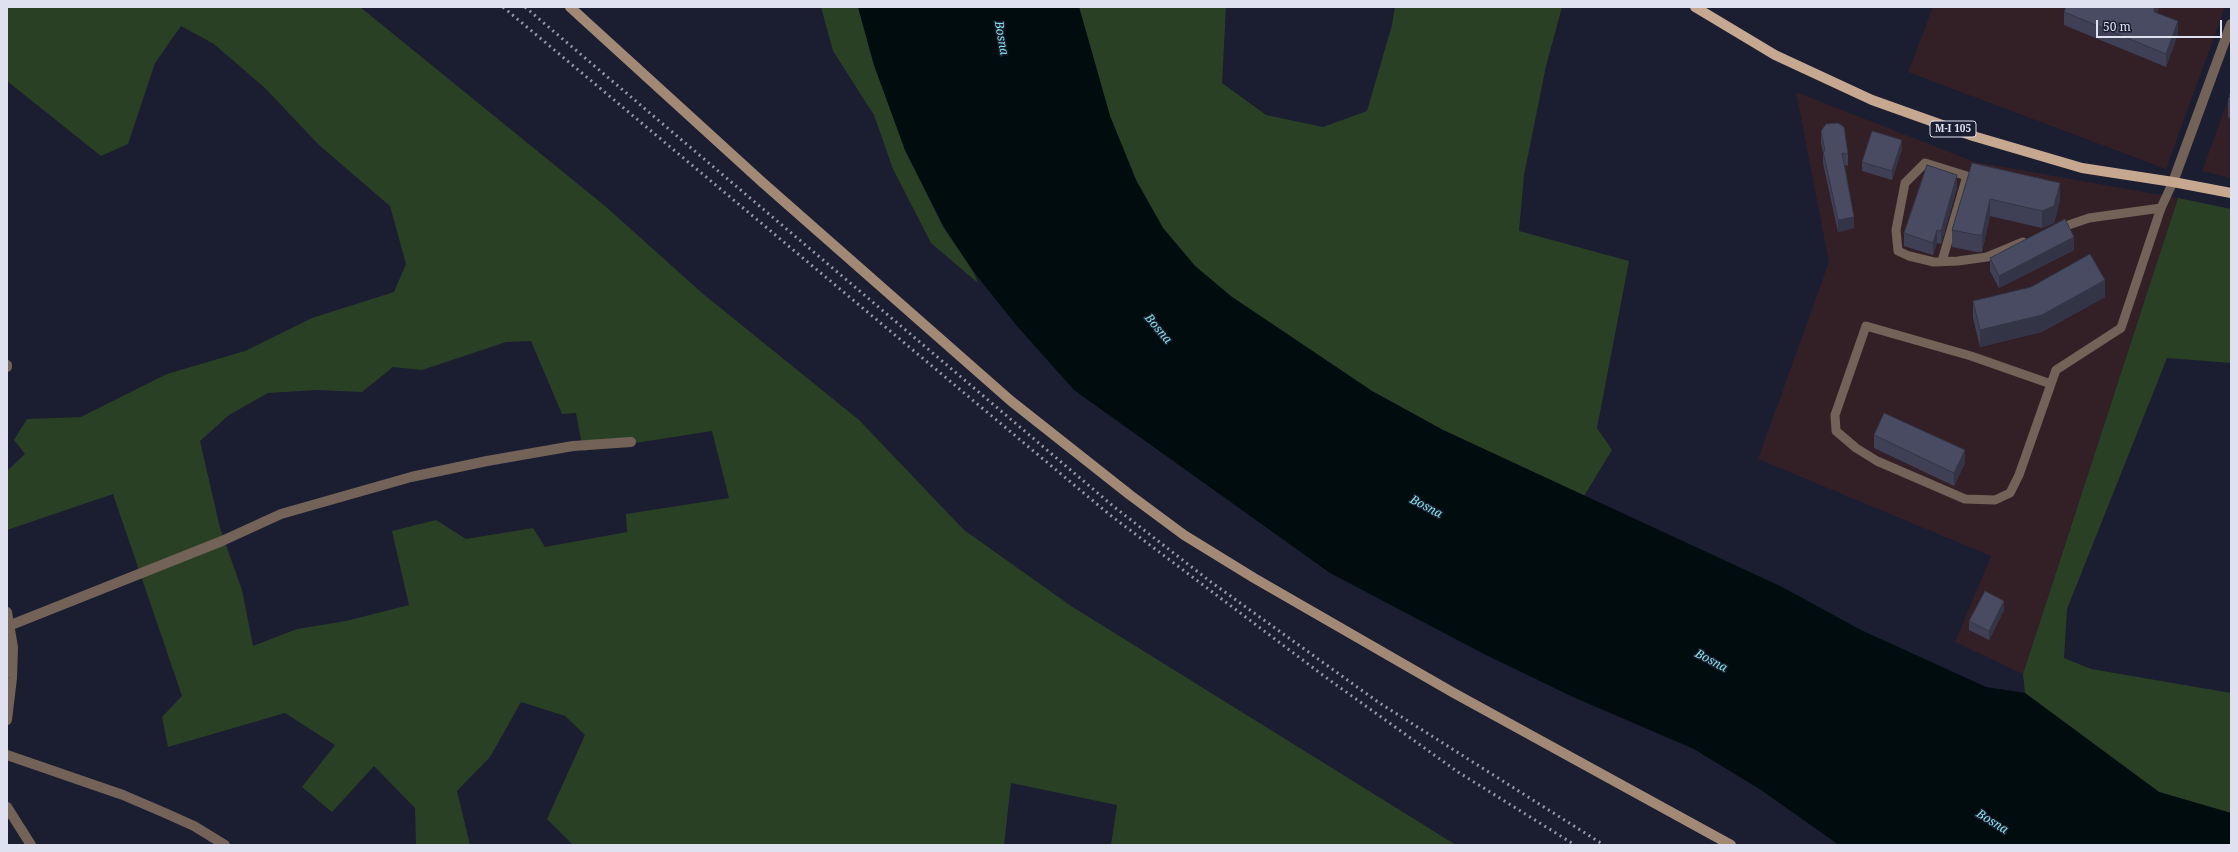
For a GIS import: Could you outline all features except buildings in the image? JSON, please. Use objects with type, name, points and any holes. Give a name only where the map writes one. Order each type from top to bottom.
[{"type":"main road","points":[[570,7],[762,182],[1011,401],[1130,495],[1178,530],[1254,578],[1452,692],[1731,845]]},
{"type":"main road","name":"M-I 105","points":[[1695,7],[1775,55],[1880,102],[1973,136],[2082,168],[2173,182],[2231,193]]},
{"type":"street","points":[[2173,182],[2231,24]]},
{"type":"street","points":[[11,625],[201,549],[281,514],[412,478],[487,461],[573,446],[631,442]]},
{"type":"street","points":[[7,612],[11,625],[13,647],[12,678],[7,720]]},
{"type":"street","points":[[7,755],[123,795],[165,812],[194,826],[225,845]]},
{"type":"street","points":[[7,807],[32,845]]},
{"type":"lane","points":[[1942,261],[1967,176],[1925,163],[1905,183],[1896,230],[1898,251],[1915,257],[1942,261],[1987,257],[2031,239]]},
{"type":"lane","points":[[2051,384],[1971,356],[1866,326],[1835,415],[1836,431],[1856,448],[1884,464],[1964,498],[1995,500],[2010,493],[2019,475],[2056,370],[2121,328],[2161,208],[2173,182]]},
{"type":"lane","points":[[2050,231],[2089,218],[2161,208]]},
{"type":"shaded area","points":[[1933,7],[2225,7],[2166,169],[1908,72]]},
{"type":"shaded area","points":[[1796,92],[1975,162],[2178,198],[2023,674],[1955,642],[1991,556],[1758,459],[1829,262]]},
{"type":"shaded area","points":[[2231,92],[2231,178],[2202,171]]},
{"type":"green space","points":[[7,7],[360,7],[605,206],[702,293],[859,420],[964,530],[1071,606],[1456,845],[1111,845],[1117,805],[1011,783],[1004,845],[573,845],[547,819],[585,735],[565,716],[521,702],[490,757],[457,791],[470,845],[416,845],[415,808],[374,766],[332,812],[302,787],[335,745],[285,713],[168,747],[162,717],[182,696],[113,494],[7,530],[7,471],[25,454],[14,440],[27,419],[81,417],[167,374],[245,351],[312,318],[394,292],[406,264],[390,206],[319,145],[265,88],[214,44],[181,26],[155,63],[128,144],[101,156],[7,81]],"holes":[[[531,341],[562,414],[576,413],[583,451],[712,431],[729,498],[626,514],[627,532],[545,547],[533,528],[466,539],[436,520],[392,531],[409,605],[346,621],[297,629],[253,646],[242,590],[220,528],[200,441],[229,415],[268,393],[317,390],[362,392],[393,367],[422,370],[506,342]]]},
{"type":"green space","points":[[821,7],[858,7],[874,65],[905,150],[943,227],[973,271],[978,283],[931,243],[893,169],[874,115],[833,51]]},
{"type":"green space","points":[[1079,7],[1226,7],[1222,83],[1266,115],[1323,127],[1367,111],[1392,25],[1395,7],[1562,7],[1546,66],[1524,175],[1519,231],[1629,261],[1597,428],[1612,450],[1584,496],[1443,430],[1372,391],[1232,297],[1195,266],[1163,228],[1136,180],[1110,116]]},
{"type":"green space","points":[[2178,198],[2231,209],[2231,363],[2167,358],[2067,609],[2064,658],[2091,669],[2231,693],[2231,813],[2159,792],[2025,693],[2023,674]]},
{"type":"water","name":"Bosna","points":[[858,7],[1079,7],[1110,116],[1136,180],[1163,228],[1195,266],[1232,297],[1372,391],[1443,430],[1782,587],[1861,630],[1986,687],[2025,693],[2159,792],[2231,813],[2231,845],[1839,845],[1761,790],[1694,749],[1573,697],[1486,655],[1330,573],[1074,390],[1017,326],[973,271],[944,227],[905,150],[874,65]]},
{"type":"railway","points":[[503,7],[1110,515],[1328,679],[1458,772],[1575,845]]},
{"type":"railway","points":[[525,7],[1113,506],[1211,582],[1378,702],[1604,845]]}]
